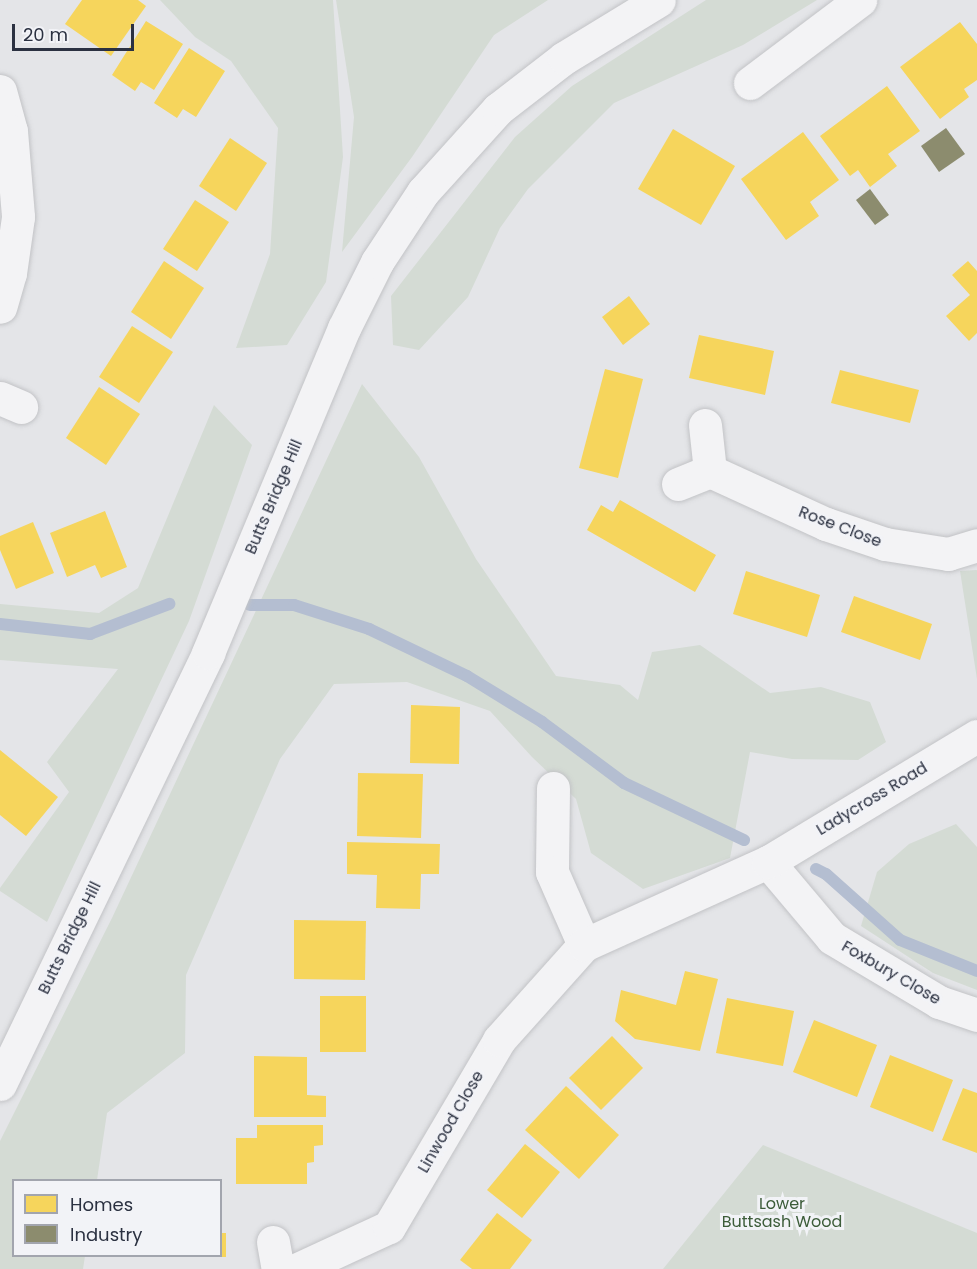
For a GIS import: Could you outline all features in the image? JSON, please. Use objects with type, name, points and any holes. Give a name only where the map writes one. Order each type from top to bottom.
[{"type":"street","name":"Butts Bridge Hill","points":[[0,1084],[208,653],[344,328],[378,262],[423,192],[498,109],[564,58],[659,0]]},
{"type":"street","points":[[750,83],[860,0]]},
{"type":"street","points":[[0,91],[11,131],[18,218],[12,263],[0,307]]},
{"type":"street","points":[[678,484],[710,471],[705,425]]},
{"type":"street","name":"Rose Close","points":[[710,471],[826,524],[885,544],[948,554],[977,545]]},
{"type":"street","name":"Ladycross Road","points":[[768,862],[977,736]]},
{"type":"street","points":[[553,788],[552,872],[584,945]]},
{"type":"street","name":"Linwood Close","points":[[298,1269],[389,1227],[499,1040],[584,945],[768,862]]},
{"type":"street","name":"Foxbury Close","points":[[768,862],[832,939],[939,1002],[977,1015]]},
{"type":"green space","points":[[160,0],[333,0],[343,157],[326,282],[287,345],[236,348],[270,254],[278,128],[231,61],[195,37]]},
{"type":"green space","points":[[336,0],[548,0],[494,35],[412,157],[342,252],[354,117]]},
{"type":"green space","points":[[706,0],[817,0],[743,45],[614,103],[528,189],[500,228],[468,297],[419,350],[393,345],[391,296],[515,137],[572,86]]},
{"type":"green space","points":[[362,384],[419,457],[476,559],[556,676],[620,685],[638,700],[652,652],[700,645],[770,693],[821,687],[870,702],[886,742],[858,760],[792,759],[750,752],[730,858],[643,889],[591,853],[576,799],[532,757],[490,711],[407,682],[334,684],[280,759],[186,975],[185,1053],[107,1113],[97,1179],[12,1179],[12,1257],[85,1257],[83,1269],[0,1269],[0,1141],[112,918]]},
{"type":"green space","points":[[214,405],[252,445],[189,621],[47,922],[0,891],[0,888],[69,792],[47,762],[118,669],[0,660],[0,604],[99,613],[138,588]]},
{"type":"green space","points":[[977,570],[977,679],[960,571]]},
{"type":"green space","points":[[956,824],[977,847],[977,990],[933,973],[861,926],[877,872],[909,844]]},
{"type":"green space","name":"Lower Buttsash Wood","points":[[763,1145],[977,1233],[977,1269],[663,1269]]},
{"type":"building: Homes","points":[[82,0],[138,0],[146,6],[111,56],[65,24]]},
{"type":"building: Homes","points":[[146,21],[183,44],[154,90],[141,82],[135,91],[112,75]]},
{"type":"building: Homes","points":[[960,22],[977,44],[977,80],[964,89],[969,97],[940,119],[900,67]]},
{"type":"building: Homes","points":[[189,48],[225,71],[196,117],[183,109],[177,118],[154,103]]},
{"type":"building: Homes","points":[[887,86],[920,131],[888,154],[897,166],[870,187],[858,170],[850,176],[820,136]]},
{"type":"building: Homes","points":[[673,129],[735,166],[701,225],[638,189]]},
{"type":"building: Homes","points":[[803,132],[839,180],[810,202],[819,216],[786,240],[741,179]]},
{"type":"building: Homes","points":[[230,138],[267,163],[236,211],[199,186]]},
{"type":"building: Homes","points":[[195,200],[229,222],[197,271],[163,249]]},
{"type":"building: Homes","points":[[164,261],[204,288],[171,339],[131,312]]},
{"type":"building: Homes","points":[[968,261],[977,271],[977,333],[969,341],[946,316],[970,295],[952,275]]},
{"type":"building: Homes","points":[[629,296],[650,324],[623,345],[602,317]]},
{"type":"building: Homes","points":[[132,326],[173,352],[139,403],[99,377]]},
{"type":"building: Homes","points":[[699,335],[774,351],[765,395],[689,378]]},
{"type":"building: Homes","points":[[605,369],[643,379],[618,478],[579,468]]},
{"type":"building: Homes","points":[[840,370],[919,390],[910,423],[831,403]]},
{"type":"building: Homes","points":[[99,387],[140,414],[106,465],[66,438]]},
{"type":"building: Homes","points":[[620,500],[716,555],[695,592],[587,530],[601,505],[613,512]]},
{"type":"building: Homes","points":[[105,511],[127,567],[101,578],[95,565],[67,577],[50,533]]},
{"type":"building: Homes","points":[[33,522],[54,573],[16,589],[0,550],[0,536]]},
{"type":"building: Homes","points":[[746,571],[820,595],[807,637],[733,614]]},
{"type":"building: Homes","points":[[854,596],[932,624],[920,660],[841,632]]},
{"type":"building: Homes","points":[[411,705],[460,707],[459,764],[410,763]]},
{"type":"building: Homes","points":[[0,750],[58,797],[26,836],[0,815]]},
{"type":"building: Homes","points":[[358,773],[423,774],[421,838],[357,836]]},
{"type":"building: Homes","points":[[347,842],[440,844],[439,874],[421,874],[420,909],[376,908],[377,875],[347,874]]},
{"type":"building: Homes","points":[[294,920],[366,921],[365,980],[294,979]]},
{"type":"building: Homes","points":[[685,971],[718,979],[700,1051],[635,1039],[615,1021],[621,990],[676,1005]]},
{"type":"building: Homes","points":[[320,996],[366,996],[366,1052],[320,1052]]},
{"type":"building: Homes","points":[[727,998],[794,1011],[783,1066],[716,1053]]},
{"type":"building: Homes","points":[[814,1020],[877,1045],[857,1097],[793,1072]]},
{"type":"building: Homes","points":[[612,1036],[643,1068],[601,1110],[569,1078]]},
{"type":"building: Homes","points":[[890,1055],[953,1080],[933,1132],[870,1107]]},
{"type":"building: Homes","points":[[254,1056],[307,1057],[307,1095],[326,1096],[326,1117],[254,1117]]},
{"type":"building: Homes","points":[[566,1086],[619,1135],[579,1179],[525,1130]]},
{"type":"building: Homes","points":[[963,1088],[977,1093],[977,1153],[942,1140]]},
{"type":"building: Homes","points":[[257,1125],[323,1125],[323,1145],[314,1146],[314,1162],[307,1163],[307,1184],[236,1184],[236,1138],[257,1138]]},
{"type":"building: Homes","points":[[525,1144],[560,1172],[522,1218],[487,1190]]},
{"type":"building: Homes","points":[[497,1213],[532,1240],[510,1269],[472,1269],[460,1260]]},
{"type":"building: Homes","points":[[222,1233],[226,1233],[226,1257],[222,1257]]},
{"type":"building: Industry","points":[[946,128],[965,154],[939,172],[921,146]]},
{"type":"building: Industry","points":[[870,189],[889,215],[875,225],[856,200]]},
{"type":"waterway","points":[[0,624],[90,634],[169,604]]},
{"type":"waterway","points":[[250,605],[294,605],[369,629],[467,676],[542,722],[624,783],[744,840]]},
{"type":"waterway","points":[[816,869],[826,874],[900,940],[977,971]]}]
